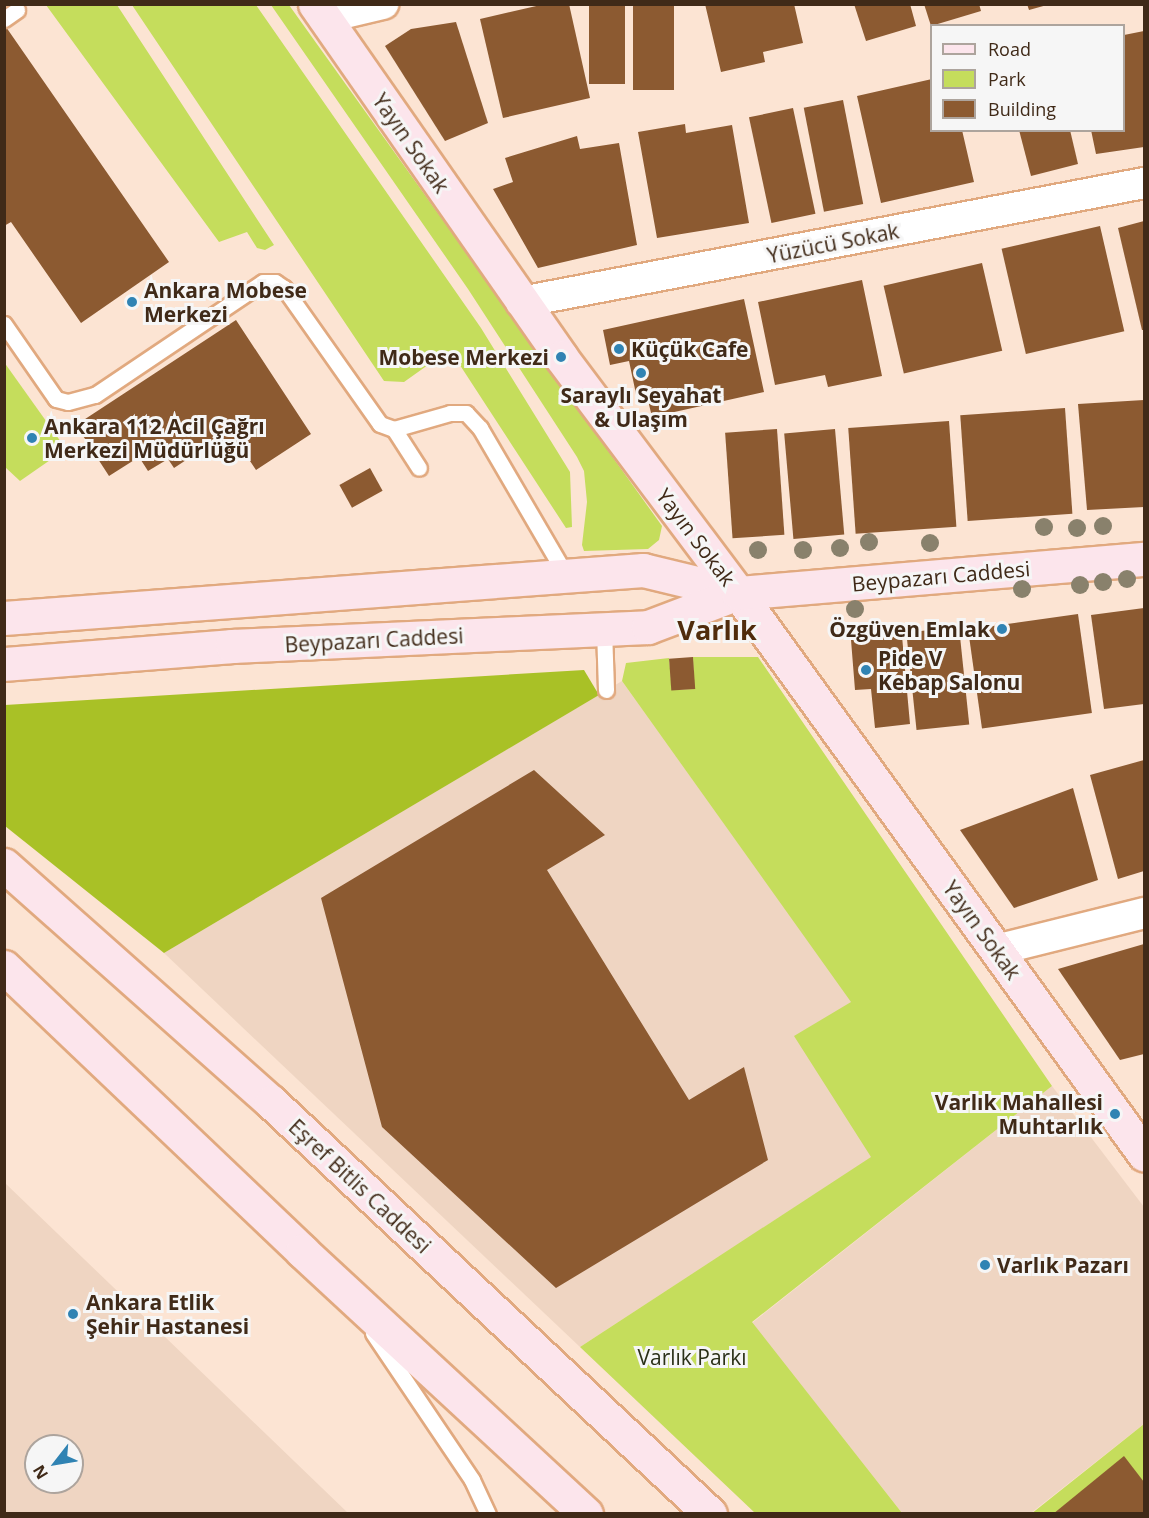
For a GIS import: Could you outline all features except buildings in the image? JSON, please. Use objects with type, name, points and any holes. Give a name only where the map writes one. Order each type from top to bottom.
[{"type":"street","points":[[319,11],[383,4]]},
{"type":"street","name":"Yayın Sokak","points":[[319,11],[521,302],[738,593],[1144,1154]]},
{"type":"street","name":"Yüzücü Sokak","points":[[521,302],[1144,183]]},
{"type":"street","name":"Beypazarı Caddesi","points":[[4,664],[232,646],[648,627],[738,593],[1144,559]]},
{"type":"street","name":"Beypazarı Caddesi","points":[[4,618],[643,570],[738,593]]},
{"type":"street","name":"Eşref Bitlis Caddesi","points":[[4,865],[271,1102],[710,1514]]},
{"type":"street","points":[[996,950],[1144,913]]},
{"type":"street","points":[[4,967],[343,1289],[586,1514]]},
{"type":"lane","points":[[4,324],[56,399],[68,402],[95,395],[263,282],[275,282],[284,288],[380,424],[394,429],[450,413],[466,413],[480,428],[567,577]]},
{"type":"lane","points":[[394,429],[418,468]]},
{"type":"lane","points":[[604,629],[606,690]]},
{"type":"lane","points":[[343,1289],[472,1480],[488,1514]]},
{"type":"shaded area","points":[[622,681],[852,1002],[872,1157],[580,1347],[164,953]]},
{"type":"shaded area","name":"Varlık Pazarı","points":[[1052,1086],[1144,1207],[1144,1424],[1031,1513],[902,1513],[752,1323]]},
{"type":"shaded area","name":"Ankara Etlik Şehir Hastanesi","points":[[4,1183],[5,1183],[348,1513],[5,1513]]},
{"type":"green space","points":[[46,5],[117,5],[274,245],[265,250],[257,248],[247,232],[219,242]]},
{"type":"green space","points":[[132,5],[256,5],[481,328],[570,472],[572,527],[566,528],[454,356],[442,355],[404,382],[384,381]]},
{"type":"green space","points":[[271,5],[289,5],[662,526],[659,540],[648,549],[584,551],[582,545],[587,502],[584,471],[577,457],[468,289]]},
{"type":"green space","name":"Ankara 112 Acil Çağrı Merkezi Müdürlüğü","points":[[4,362],[66,449],[20,481],[5,467]]},
{"type":"green space","name":"Varlık Parkı","points":[[693,657],[758,657],[1052,1086],[752,1322],[902,1513],[755,1513],[580,1347],[871,1157],[794,1036],[851,1002],[622,681],[626,663],[669,658],[672,690],[694,689]]},
{"type":"green space","points":[[584,670],[599,695],[164,953],[5,826],[5,705]]},
{"type":"green space","points":[[1144,1424],[1144,1513],[1031,1514],[1124,1440]]},
{"type":"place","name":"Ankara Mobese Merkezi","points":[[132,302]]},
{"type":"place","name":"Küçük Cafe","points":[[619,349]]},
{"type":"place","name":"Mobese Merkezi","points":[[561,357]]},
{"type":"place","name":"Saraylı Seyahat & Ulaşım","points":[[641,373]]},
{"type":"place","name":"Ankara 112 Acil Çağrı Merkezi Müdürlüğü","points":[[32,438]]},
{"type":"place","name":"Özgüven Emlak","points":[[1002,629]]},
{"type":"place","name":"Pide V Kebap Salonu","points":[[866,670]]},
{"type":"place","name":"Varlık Mahallesi Muhtarlık","points":[[1115,1114]]},
{"type":"place","name":"Varlık Pazarı","points":[[985,1265]]},
{"type":"place","name":"Ankara Etlik Şehir Hastanesi","points":[[73,1314]]},
{"type":"district","name":"Varlık","points":[[717,630]]}]
